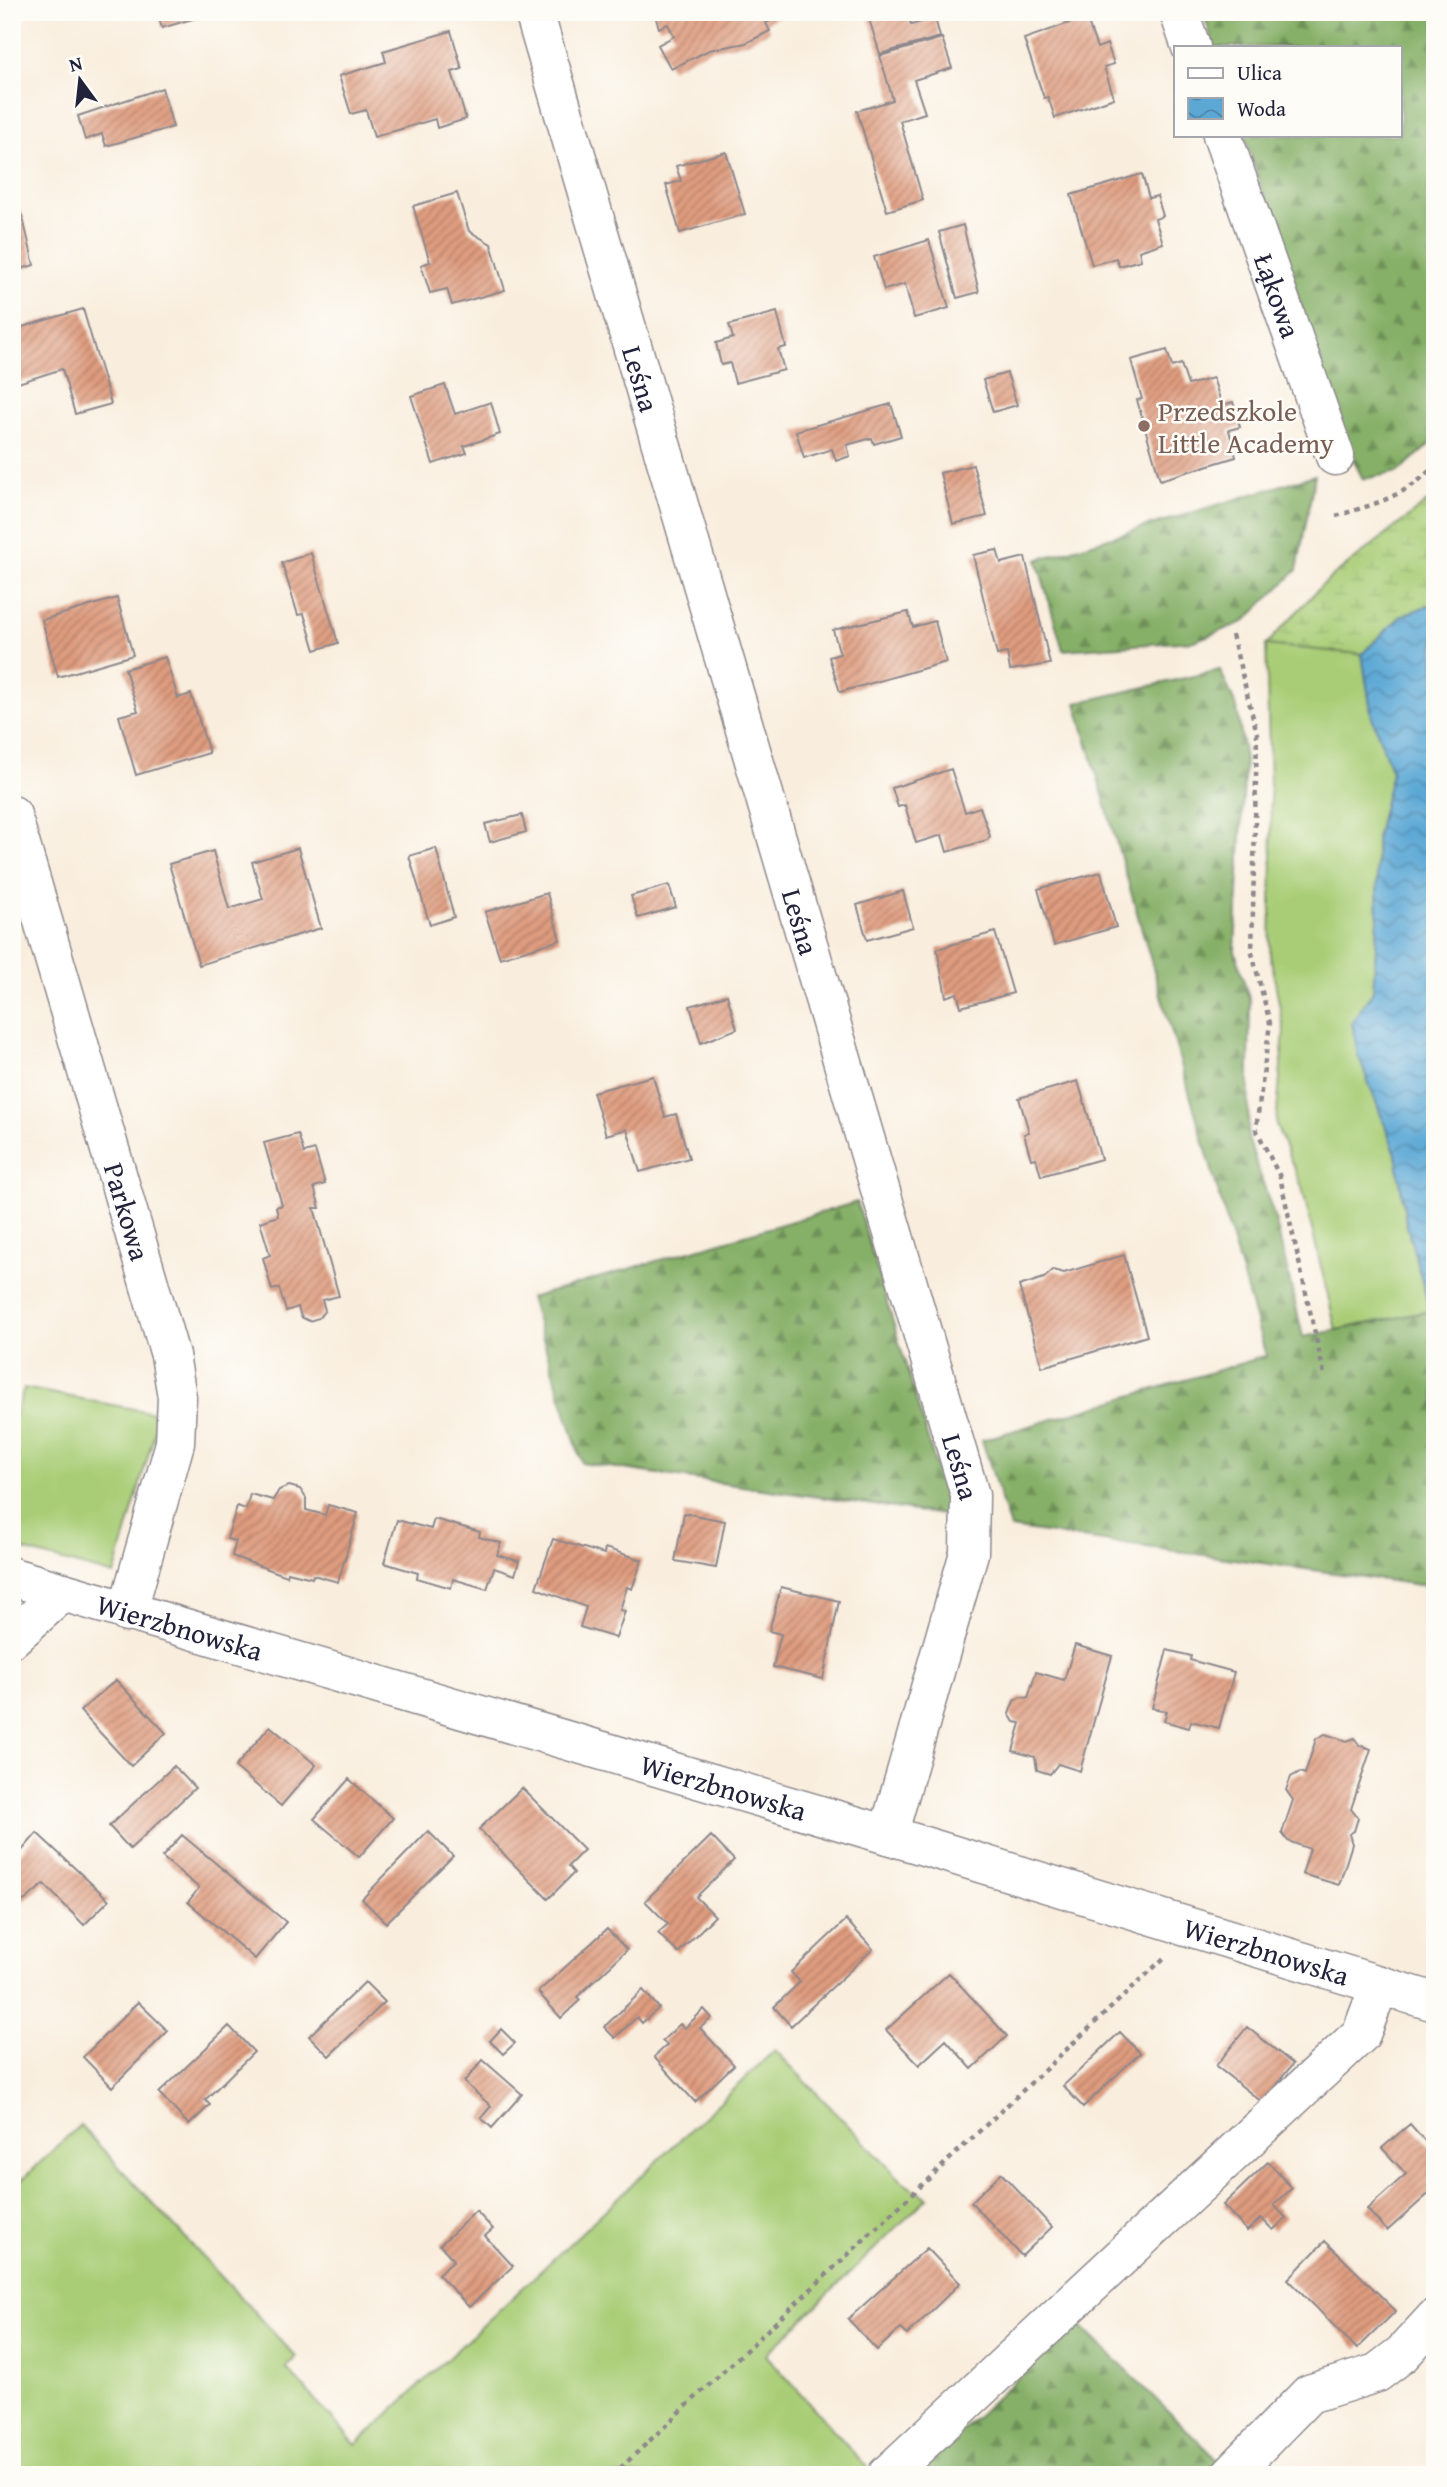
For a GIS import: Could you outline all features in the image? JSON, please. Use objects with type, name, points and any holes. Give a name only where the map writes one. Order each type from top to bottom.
[{"type":"street","name":"Leśna","points":[[534,12],[970,1495],[969,1553],[888,1835]]},
{"type":"street","points":[[1179,12],[1191,46]]},
{"type":"street","name":"Łąkowa","points":[[1222,136],[1335,456]]},
{"type":"street","name":"Parkowa","points":[[12,815],[170,1355],[177,1398],[175,1443],[127,1613]]},
{"type":"street","name":"Wierzbnowska","points":[[12,1577],[888,1835],[1435,2002]]},
{"type":"street","points":[[12,1638],[63,1592]]},
{"type":"street","points":[[887,2475],[1360,2034],[1380,1985]]},
{"type":"street","points":[[1230,2475],[1309,2394],[1377,2373],[1402,2354],[1435,2318]]},
{"type":"path","points":[[1336,516],[1382,502],[1424,478],[1435,464]]},
{"type":"path","points":[[1232,635],[1257,733],[1252,953],[1270,1023],[1256,1129],[1280,1177],[1325,1378]]},
{"type":"path","points":[[613,2475],[1196,1929]]},
{"type":"green space","points":[[1203,12],[1435,12],[1435,440],[1398,472],[1363,479],[1352,457],[1244,136],[1402,136],[1402,46],[1214,46]]},
{"type":"green space","points":[[1315,475],[1297,570],[1244,622],[1194,641],[1063,650],[1037,560]]},
{"type":"green space","points":[[1432,498],[1435,499],[1435,603],[1401,616],[1362,654],[1266,645],[1322,585]]},
{"type":"green space","points":[[1266,645],[1362,654],[1372,717],[1393,772],[1376,838],[1378,920],[1373,991],[1352,1023],[1358,1055],[1396,1154],[1406,1222],[1430,1311],[1336,1330],[1302,1187],[1276,1125],[1284,1030],[1270,954],[1272,856]]},
{"type":"green space","points":[[1220,670],[1237,708],[1245,760],[1235,951],[1250,1002],[1248,1138],[1275,1219],[1303,1337],[1430,1311],[1435,1313],[1435,1587],[1010,1528],[982,1440],[1266,1356],[1076,703]]},
{"type":"green space","points":[[857,1202],[951,1516],[582,1463],[530,1298]]},
{"type":"green space","points":[[24,1388],[160,1414],[114,1575],[12,1547],[12,1425]]},
{"type":"green space","points":[[775,2050],[901,2180],[927,2198],[766,2355],[874,2475],[12,2475],[12,2189],[80,2125],[296,2357],[286,2368],[356,2445]]},
{"type":"green space","points":[[1077,2322],[1219,2461],[1206,2475],[914,2475]]},
{"type":"water","points":[[1435,603],[1435,1313],[1430,1311],[1406,1222],[1396,1154],[1358,1055],[1352,1022],[1373,991],[1378,920],[1376,838],[1392,772],[1372,717],[1362,654],[1401,616]]},
{"type":"building","points":[[157,12],[201,12],[202,16],[162,28]]},
{"type":"building","points":[[654,12],[788,12],[766,23],[770,31],[746,43],[709,50],[671,69],[658,45],[674,36],[668,24],[659,28]]},
{"type":"building","points":[[892,12],[907,12],[911,25],[935,18],[940,37],[880,54],[869,19]]},
{"type":"building","points":[[1086,17],[1097,48],[1107,44],[1114,64],[1104,67],[1114,98],[1055,118],[1048,97],[1044,98],[1024,39]]},
{"type":"building","points":[[451,31],[462,69],[452,72],[466,119],[437,128],[435,119],[374,137],[366,110],[351,114],[339,76],[386,62],[383,51]]},
{"type":"building","points":[[942,38],[952,68],[914,80],[925,113],[900,121],[923,200],[887,211],[857,111],[893,100],[880,56]]},
{"type":"building","points":[[162,88],[173,127],[106,146],[102,134],[85,140],[78,116]]},
{"type":"building","points":[[726,152],[745,214],[680,233],[666,185],[681,181],[676,166]]},
{"type":"building","points":[[1142,174],[1149,198],[1157,196],[1163,216],[1155,219],[1163,243],[1139,251],[1141,260],[1119,266],[1116,258],[1092,265],[1071,195]]},
{"type":"building","points":[[457,193],[469,231],[491,244],[505,290],[452,305],[447,289],[430,293],[421,265],[430,262],[413,206]]},
{"type":"building","points":[[12,194],[23,218],[34,265],[12,272]]},
{"type":"building","points":[[963,225],[979,292],[957,298],[939,232]]},
{"type":"building","points":[[929,240],[949,308],[914,318],[905,284],[884,290],[874,257]]},
{"type":"building","points":[[83,309],[111,404],[75,414],[62,369],[12,385],[12,330]]},
{"type":"building","points":[[777,312],[786,347],[778,349],[784,370],[735,383],[730,363],[721,365],[716,343],[733,338],[729,325]]},
{"type":"building","points":[[1167,350],[1172,367],[1181,364],[1188,385],[1213,378],[1222,405],[1233,402],[1240,427],[1229,430],[1236,457],[1160,480],[1137,400],[1142,399],[1131,360]]},
{"type":"building","points":[[1007,373],[1017,405],[993,412],[983,380]]},
{"type":"building","points":[[445,385],[455,414],[491,402],[500,434],[464,446],[467,453],[433,464],[411,396]]},
{"type":"building","points":[[891,404],[901,436],[874,444],[872,438],[847,445],[850,456],[836,461],[832,449],[804,458],[796,431]]},
{"type":"building","points":[[973,465],[987,516],[953,524],[940,473]]},
{"type":"building","points":[[997,550],[1001,563],[1025,557],[1050,664],[1010,670],[1007,653],[997,655],[973,555]]},
{"type":"building","points":[[311,553],[338,643],[315,650],[304,614],[298,615],[282,563]]},
{"type":"building","points":[[117,598],[133,655],[58,677],[42,620]]},
{"type":"building","points":[[908,612],[913,627],[935,621],[946,662],[840,692],[829,657],[840,654],[833,630]]},
{"type":"building","points":[[165,657],[178,698],[191,694],[209,753],[136,775],[119,716],[138,711],[125,669]]},
{"type":"building","points":[[951,769],[965,812],[980,807],[990,836],[987,840],[947,852],[942,835],[916,843],[905,805],[898,807],[892,788]]},
{"type":"building","points":[[522,815],[526,832],[490,842],[485,824]]},
{"type":"building","points":[[298,848],[321,928],[199,965],[169,864],[213,851],[229,909],[263,899],[252,862]]},
{"type":"building","points":[[436,848],[454,917],[430,925],[409,856]]},
{"type":"building","points":[[1101,872],[1116,927],[1054,945],[1038,889]]},
{"type":"building","points":[[669,885],[676,907],[638,918],[631,896]]},
{"type":"building","points":[[903,891],[913,927],[867,940],[857,905]]},
{"type":"building","points":[[547,893],[560,940],[500,958],[485,912]]},
{"type":"building","points":[[995,932],[1013,993],[961,1007],[957,993],[946,997],[937,949]]},
{"type":"building","points":[[727,995],[737,1029],[701,1043],[690,1006]]},
{"type":"building","points":[[653,1076],[665,1117],[676,1114],[689,1158],[640,1172],[627,1129],[606,1135],[593,1092]]},
{"type":"building","points":[[1078,1081],[1101,1159],[1041,1176],[1036,1158],[1031,1159],[1024,1134],[1029,1132],[1019,1098]]},
{"type":"building","points":[[298,1134],[304,1153],[315,1150],[325,1184],[314,1187],[320,1208],[314,1208],[339,1296],[322,1300],[325,1310],[319,1318],[309,1321],[301,1317],[298,1307],[286,1311],[279,1288],[272,1290],[263,1258],[270,1255],[260,1222],[278,1216],[276,1207],[282,1205],[264,1143]]},
{"type":"building","points":[[1124,1255],[1147,1336],[1042,1367],[1019,1286],[1044,1278],[1053,1270],[1064,1273]]},
{"type":"building","points":[[289,1486],[300,1489],[306,1498],[306,1510],[325,1515],[328,1505],[358,1513],[338,1582],[288,1572],[287,1576],[232,1556],[236,1541],[227,1539],[237,1506],[246,1509],[250,1494],[273,1500],[279,1490]]},
{"type":"building","points":[[684,1513],[725,1521],[716,1568],[675,1561]]},
{"type":"building","points":[[434,1519],[480,1532],[479,1537],[501,1543],[497,1555],[519,1561],[515,1575],[494,1568],[487,1589],[453,1579],[451,1588],[417,1578],[418,1573],[384,1563],[397,1520],[431,1529]]},
{"type":"building","points":[[553,1539],[604,1554],[605,1548],[642,1560],[632,1589],[627,1587],[620,1610],[625,1611],[616,1638],[580,1627],[586,1607],[536,1588]]},
{"type":"building","points":[[781,1587],[839,1601],[823,1679],[773,1667],[781,1634],[769,1631]]},
{"type":"building","points":[[1075,1645],[1112,1656],[1080,1771],[1058,1764],[1050,1774],[1037,1770],[1035,1757],[1013,1751],[1021,1723],[1014,1722],[1009,1714],[1014,1701],[1021,1697],[1028,1698],[1036,1672],[1064,1680]]},
{"type":"building","points":[[1167,1650],[1191,1656],[1190,1660],[1234,1672],[1219,1728],[1191,1721],[1189,1728],[1164,1721],[1167,1711],[1152,1708]]},
{"type":"building","points":[[116,1680],[166,1733],[131,1766],[80,1711]]},
{"type":"building","points":[[270,1726],[316,1765],[281,1806],[235,1767]]},
{"type":"building","points":[[1325,1734],[1347,1741],[1355,1738],[1359,1745],[1371,1749],[1351,1809],[1358,1818],[1354,1831],[1349,1834],[1352,1844],[1339,1885],[1302,1874],[1310,1849],[1288,1841],[1282,1833],[1293,1800],[1286,1790],[1291,1777],[1300,1772],[1305,1774],[1316,1739]]},
{"type":"building","points":[[174,1766],[195,1788],[130,1849],[109,1826]]},
{"type":"building","points":[[349,1779],[393,1818],[359,1857],[314,1819]]},
{"type":"building","points":[[522,1788],[584,1850],[568,1866],[574,1873],[548,1899],[479,1829]]},
{"type":"building","points":[[428,1831],[453,1856],[386,1923],[362,1899]]},
{"type":"building","points":[[37,1833],[109,1900],[84,1925],[44,1884],[24,1901],[12,1892],[12,1862]]},
{"type":"building","points":[[182,1835],[286,1922],[255,1959],[188,1902],[199,1888],[162,1857]]},
{"type":"building","points":[[711,1836],[734,1860],[696,1897],[715,1916],[678,1953],[658,1933],[668,1924],[645,1901]]},
{"type":"building","points":[[846,1920],[873,1949],[791,2026],[774,2007],[800,1982],[791,1972]]},
{"type":"building","points":[[607,1929],[627,1950],[577,1997],[580,2000],[561,2018],[538,1992]]},
{"type":"building","points":[[949,1973],[1007,2036],[972,2069],[946,2040],[919,2065],[886,2030]]},
{"type":"building","points":[[365,1982],[385,2002],[329,2056],[309,2036]]},
{"type":"building","points":[[643,1990],[659,2008],[642,2023],[637,2017],[615,2038],[604,2027]]},
{"type":"building","points":[[138,2002],[168,2031],[112,2087],[83,2057]]},
{"type":"building","points":[[704,2009],[712,2018],[700,2028],[734,2065],[695,2102],[654,2057],[667,2045],[662,2041],[680,2024],[685,2028]]},
{"type":"building","points":[[229,2026],[254,2052],[205,2100],[210,2105],[189,2125],[159,2093]]},
{"type":"building","points":[[1247,2027],[1293,2064],[1262,2102],[1216,2066]]},
{"type":"building","points":[[501,2029],[515,2043],[503,2054],[490,2041]]},
{"type":"building","points":[[1120,2032],[1140,2053],[1083,2107],[1063,2086]]},
{"type":"building","points":[[483,2060],[522,2094],[492,2128],[481,2118],[491,2106],[464,2082]]},
{"type":"building","points":[[1410,2124],[1433,2150],[1435,2148],[1435,2188],[1387,2231],[1367,2209],[1406,2174],[1382,2148]]},
{"type":"building","points":[[1268,2162],[1292,2188],[1274,2205],[1286,2218],[1273,2230],[1261,2218],[1247,2231],[1223,2205]]},
{"type":"building","points":[[1001,2173],[1052,2227],[1022,2256],[971,2202]]},
{"type":"building","points":[[476,2211],[493,2229],[485,2236],[513,2266],[469,2307],[438,2274],[454,2260],[440,2245]]},
{"type":"building","points":[[1325,2241],[1396,2311],[1357,2349],[1288,2279]]},
{"type":"building","points":[[927,2248],[960,2283],[907,2335],[901,2328],[877,2350],[848,2319]]},
{"type":"place","name":"Przedszkole Little Academy","points":[[1144,426]]}]
